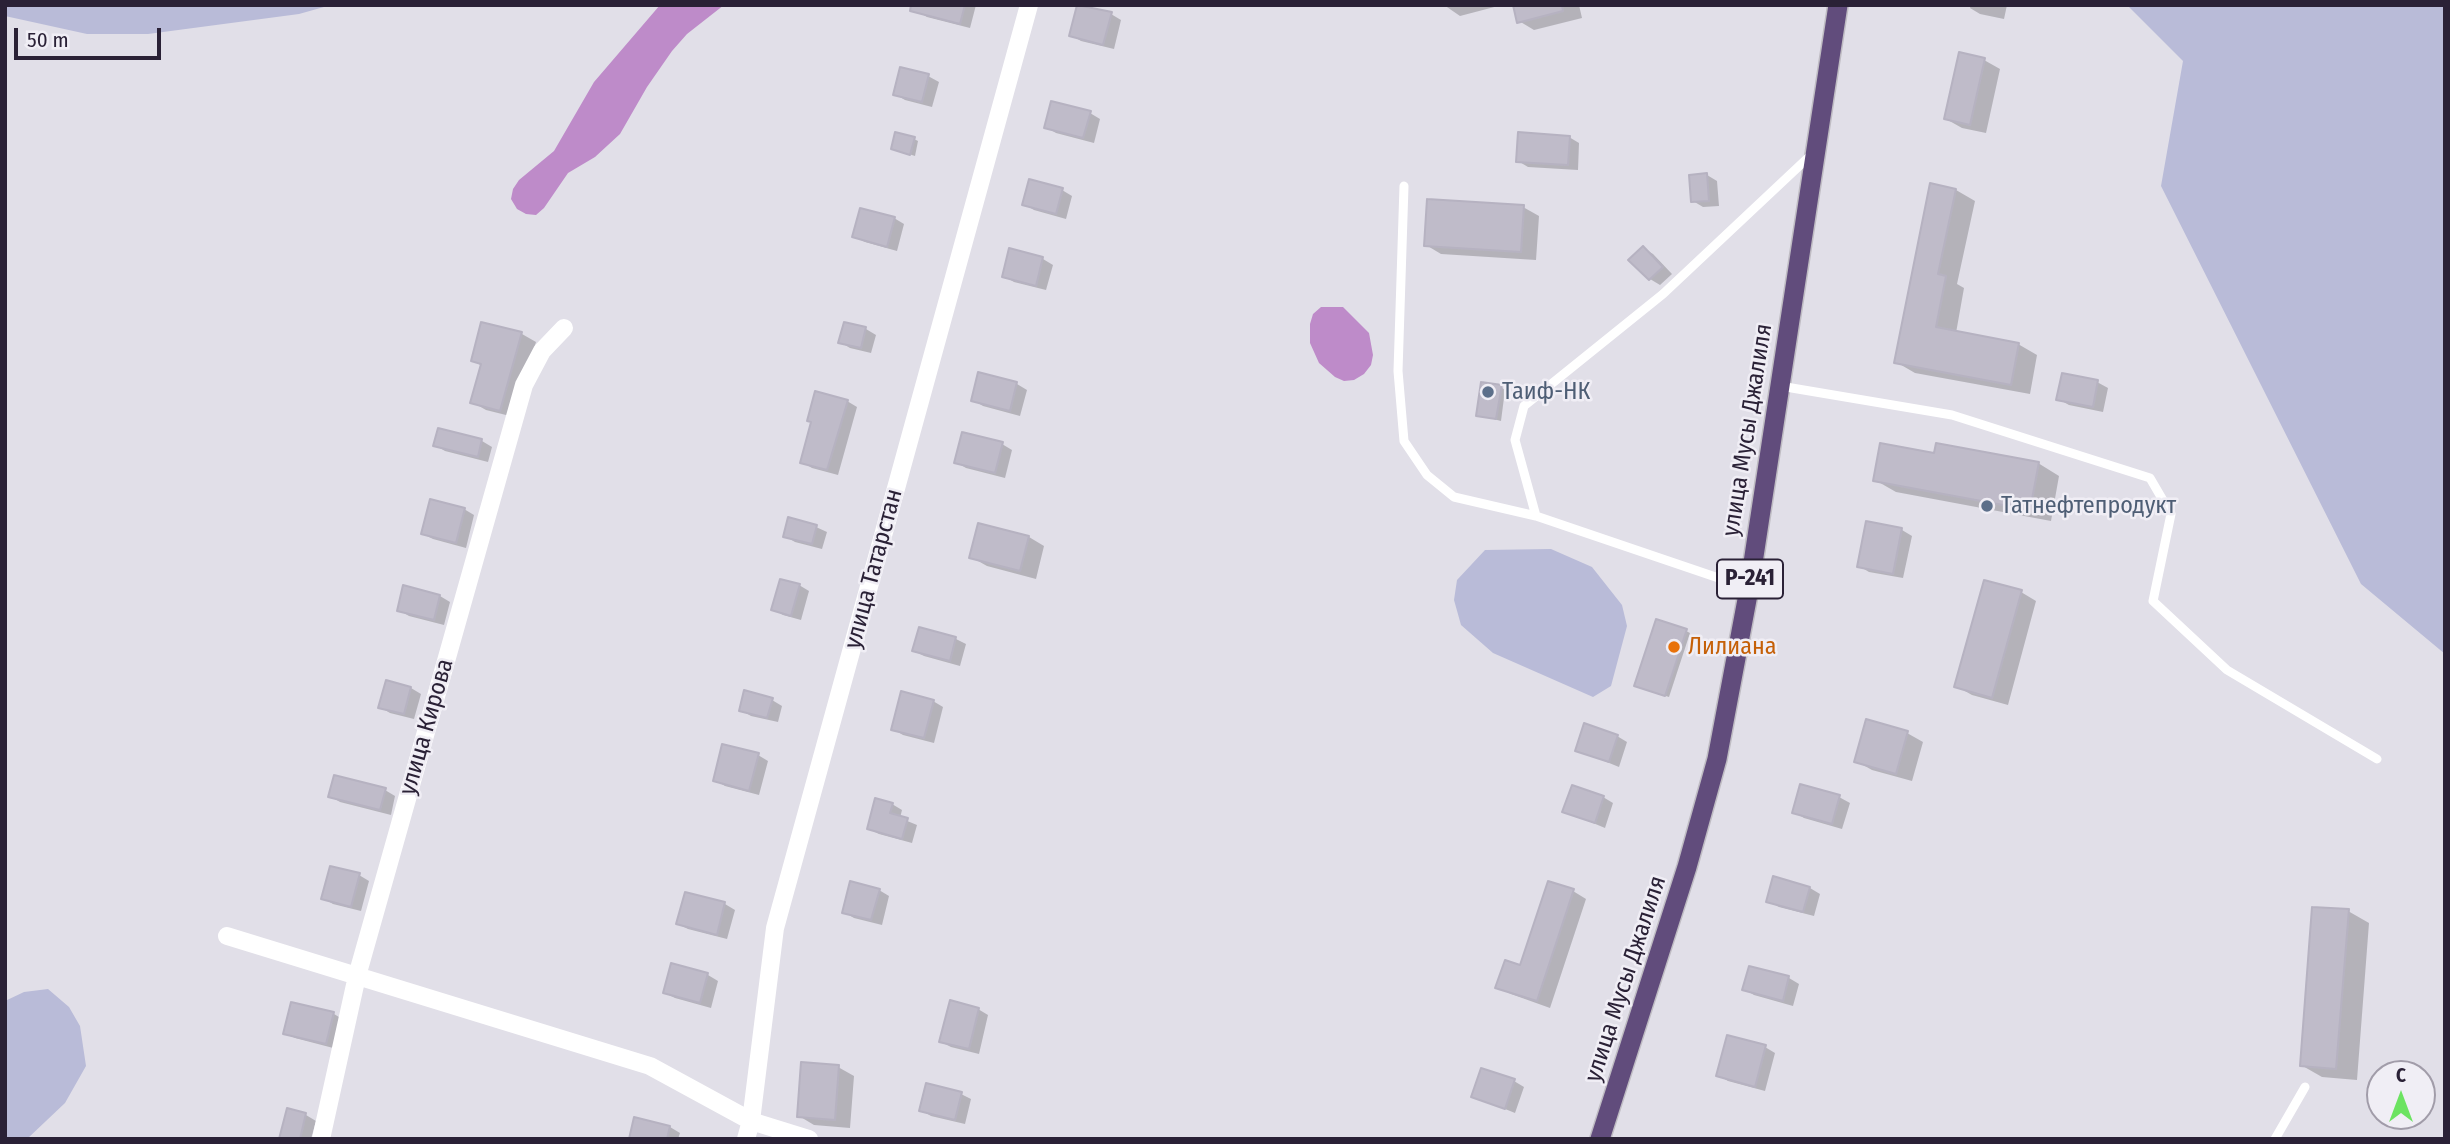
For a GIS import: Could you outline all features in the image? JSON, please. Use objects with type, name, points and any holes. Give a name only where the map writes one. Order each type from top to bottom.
[{"type":"highway","name":"улица Мусы Джалиля","points":[[1600,1139],[1687,867],[1717,758],[1749,589],[1838,5]]},
{"type":"street","name":"улица Татарстан","points":[[746,1139],[751,1121],[775,928],[1029,5]]},
{"type":"street","name":"улица Кирова","points":[[321,1139],[357,976],[524,385],[542,351],[564,328]]},
{"type":"street","points":[[228,936],[650,1066],[751,1121],[809,1139]]},
{"type":"lane","points":[[1536,516],[1515,440],[1524,406],[1663,294],[1816,150]]},
{"type":"lane","points":[[1404,186],[1398,371],[1404,442],[1427,475],[1454,497],[1536,516],[1749,589]]},
{"type":"lane","points":[[1780,386],[1952,415],[2150,478],[2171,514],[2153,601],[2227,670],[2377,758]]},
{"type":"lane","points":[[2275,1139],[2305,1087]]},
{"type":"shaded area","points":[[5,5],[331,5],[299,14],[148,34],[87,34],[5,16]]},
{"type":"shaded area","points":[[660,5],[724,5],[687,34],[672,51],[620,134],[595,157],[568,173],[544,208],[536,215],[517,209],[511,199],[519,180],[554,151],[594,82]]},
{"type":"shaded area","points":[[2127,5],[2445,5],[2445,654],[2361,584],[2161,186],[2183,61]]},
{"type":"shaded area","points":[[1321,307],[1343,307],[1369,333],[1373,355],[1371,365],[1364,374],[1354,380],[1344,381],[1335,377],[1319,363],[1310,343],[1310,324],[1313,314]]},
{"type":"shaded area","points":[[1551,549],[1592,567],[1622,605],[1627,626],[1611,686],[1593,697],[1493,653],[1461,625],[1454,600],[1457,580],[1485,550]]},
{"type":"shaded area","points":[[48,989],[69,1007],[80,1026],[86,1066],[65,1103],[27,1139],[5,1139],[5,1001],[24,992]]},
{"type":"building","points":[[911,5],[965,5],[960,24],[910,11]]},
{"type":"building","points":[[1077,5],[1112,12],[1103,45],[1069,36]]},
{"type":"building","points":[[1513,5],[1562,5],[1563,11],[1517,23]]},
{"type":"building","points":[[1959,52],[1985,58],[1970,125],[1944,119]]},
{"type":"building","points":[[900,67],[929,74],[922,102],[893,95]]},
{"type":"building","points":[[1051,101],[1091,111],[1083,138],[1044,128]]},
{"type":"building","points":[[895,132],[915,137],[910,155],[891,149]]},
{"type":"building","points":[[1518,132],[1570,136],[1568,165],[1516,162]]},
{"type":"building","points":[[1707,173],[1709,201],[1691,202],[1689,175]]},
{"type":"building","points":[[1029,179],[1063,188],[1056,214],[1022,205]]},
{"type":"building","points":[[1930,183],[1956,189],[1938,274],[1946,276],[1936,327],[2019,343],[2011,385],[1894,363]]},
{"type":"building","points":[[1427,199],[1524,205],[1521,252],[1424,246]]},
{"type":"building","points":[[860,208],[895,217],[887,247],[852,237]]},
{"type":"building","points":[[1643,246],[1663,267],[1649,280],[1628,260]]},
{"type":"building","points":[[1009,248],[1043,257],[1036,286],[1002,277]]},
{"type":"building","points":[[481,322],[522,332],[500,411],[470,403],[481,364],[471,361]]},
{"type":"building","points":[[844,322],[866,327],[861,348],[838,343]]},
{"type":"building","points":[[978,372],[1017,382],[1010,411],[971,401]]},
{"type":"building","points":[[2062,373],[2098,380],[2093,407],[2056,400]]},
{"type":"building","points":[[1481,382],[1502,385],[1496,419],[1476,416]]},
{"type":"building","points":[[815,391],[848,400],[827,470],[800,463],[811,422],[807,421]]},
{"type":"building","points":[[438,428],[482,439],[478,457],[433,446]]},
{"type":"building","points":[[962,432],[1003,442],[995,473],[954,463]]},
{"type":"building","points":[[1880,443],[1934,453],[1936,443],[2039,462],[2030,510],[1873,481]]},
{"type":"building","points":[[430,499],[465,508],[456,543],[421,534]]},
{"type":"building","points":[[788,517],[817,525],[812,544],[783,537]]},
{"type":"building","points":[[1866,521],[1902,528],[1893,574],[1857,567]]},
{"type":"building","points":[[978,523],[1029,536],[1020,571],[969,558]]},
{"type":"building","points":[[780,579],[800,584],[791,616],[771,610]]},
{"type":"building","points":[[1984,580],[2022,590],[1992,698],[1954,687]]},
{"type":"building","points":[[403,585],[440,595],[434,620],[397,611]]},
{"type":"building","points":[[1656,619],[1687,629],[1665,696],[1634,686]]},
{"type":"building","points":[[919,627],[956,637],[950,661],[912,651]]},
{"type":"building","points":[[386,680],[411,687],[404,714],[378,708]]},
{"type":"building","points":[[744,690],[773,698],[767,718],[739,711]]},
{"type":"building","points":[[901,691],[934,700],[924,738],[891,730]]},
{"type":"building","points":[[1866,719],[1908,731],[1896,774],[1854,762]]},
{"type":"building","points":[[1584,723],[1618,735],[1609,762],[1575,751]]},
{"type":"building","points":[[722,744],[759,753],[749,791],[713,781]]},
{"type":"building","points":[[334,775],[386,788],[380,810],[328,797]]},
{"type":"building","points":[[1800,784],[1840,795],[1832,824],[1792,813]]},
{"type":"building","points":[[1572,785],[1604,796],[1595,823],[1562,812]]},
{"type":"building","points":[[875,798],[893,803],[890,813],[908,818],[902,839],[867,829]]},
{"type":"building","points":[[330,866],[360,873],[351,907],[321,899]]},
{"type":"building","points":[[1773,876],[1810,887],[1803,912],[1766,902]]},
{"type":"building","points":[[850,881],[880,889],[871,920],[842,913]]},
{"type":"building","points":[[1548,881],[1574,889],[1537,1001],[1495,988],[1505,960],[1520,965]]},
{"type":"building","points":[[685,892],[725,902],[717,935],[676,924]]},
{"type":"building","points":[[2312,907],[2349,909],[2336,1069],[2300,1066]]},
{"type":"building","points":[[671,963],[708,973],[700,1003],[663,993]]},
{"type":"building","points":[[1749,966],[1789,976],[1783,1001],[1742,990]]},
{"type":"building","points":[[950,1000],[979,1008],[969,1049],[939,1042]]},
{"type":"building","points":[[291,1002],[334,1012],[326,1044],[283,1034]]},
{"type":"building","points":[[1727,1035],[1766,1045],[1755,1087],[1716,1076]]},
{"type":"building","points":[[801,1062],[839,1065],[835,1120],[797,1117]]},
{"type":"building","points":[[1481,1068],[1515,1079],[1505,1109],[1471,1097]]},
{"type":"building","points":[[926,1083],[962,1092],[955,1120],[919,1111]]},
{"type":"building","points":[[287,1108],[306,1113],[300,1139],[279,1139]]},
{"type":"building","points":[[634,1117],[670,1126],[667,1139],[629,1139]]},
{"type":"place","name":"Таиф-НК","points":[[1488,392]]},
{"type":"place","name":"Татнефтепродукт","points":[[1987,506]]},
{"type":"place","name":"Лилиана","points":[[1674,647]]}]
